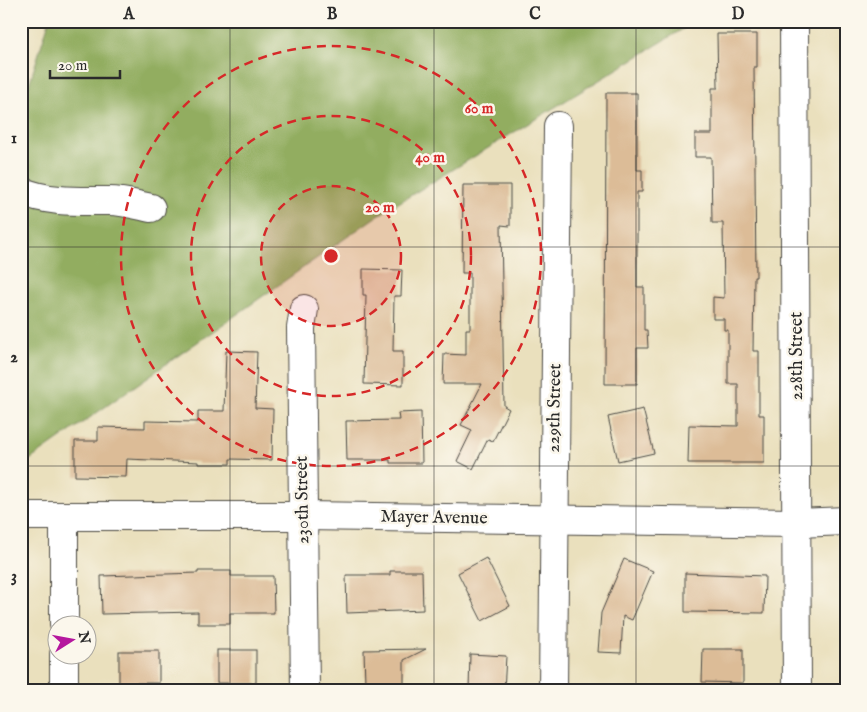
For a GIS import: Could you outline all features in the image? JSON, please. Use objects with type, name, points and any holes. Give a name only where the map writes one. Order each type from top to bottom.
[{"type":"street","name":"228th Street","points":[[794,21],[798,691]]},
{"type":"street","name":"229th Street","points":[[553,691],[553,519],[558,126]]},
{"type":"street","points":[[21,192],[32,196],[81,203],[111,201],[151,208]]},
{"type":"street","name":"230th Street","points":[[304,309],[302,328],[305,691]]},
{"type":"street","name":"Mayer Avenue","points":[[21,516],[304,516],[798,523],[846,521]]},
{"type":"street","points":[[64,517],[64,614]]},
{"type":"street","points":[[64,664],[64,691]]},
{"type":"green space","points":[[49,21],[696,21],[377,216],[21,466],[21,254],[28,230],[21,210],[21,110]]},
{"type":"building","points":[[717,34],[757,34],[757,67],[754,67],[756,277],[754,277],[753,351],[759,351],[759,415],[764,415],[764,463],[688,463],[689,425],[738,426],[738,384],[728,384],[728,330],[724,330],[724,319],[713,319],[713,297],[724,298],[723,223],[712,223],[711,157],[695,157],[695,134],[712,134],[712,88],[718,88]]},
{"type":"building","points":[[606,93],[637,93],[637,170],[642,170],[642,192],[637,192],[637,287],[644,287],[644,330],[647,330],[648,348],[637,348],[637,384],[605,384]]},
{"type":"building","points":[[463,185],[510,185],[510,226],[501,225],[504,406],[509,409],[493,441],[488,439],[473,469],[457,461],[472,430],[461,425],[482,384],[443,384],[444,354],[466,355],[466,329],[470,329],[470,273],[462,273]]},
{"type":"building","points":[[363,269],[402,270],[401,296],[394,296],[393,351],[403,351],[403,385],[364,384],[366,295],[363,295]]},
{"type":"building","points":[[226,351],[257,352],[255,408],[273,409],[272,460],[230,459],[230,464],[198,464],[198,462],[127,459],[126,477],[75,476],[75,441],[98,441],[98,427],[145,428],[145,421],[198,422],[198,411],[224,411]]},
{"type":"building","points":[[643,409],[654,453],[618,461],[608,417]]},
{"type":"building","points":[[421,412],[422,463],[390,463],[390,460],[347,460],[346,421],[399,420],[398,413]]},
{"type":"building","points":[[486,558],[510,606],[482,621],[458,573]]},
{"type":"building","points":[[624,559],[653,571],[632,620],[623,616],[621,653],[598,652],[601,613]]},
{"type":"building","points":[[198,571],[231,571],[231,576],[273,576],[274,613],[230,613],[230,624],[198,624],[198,612],[102,614],[101,576],[198,573]]},
{"type":"building","points":[[390,571],[422,571],[423,610],[347,613],[346,575],[390,575]]},
{"type":"building","points":[[685,573],[765,576],[764,613],[685,612]]},
{"type":"building","points":[[426,649],[404,660],[404,683],[365,683],[364,650]]},
{"type":"building","points":[[703,649],[743,649],[743,683],[702,682]]},
{"type":"building","points":[[217,650],[256,650],[256,683],[217,683]]},
{"type":"building","points":[[119,651],[159,651],[159,683],[119,683]]},
{"type":"building","points":[[470,654],[506,656],[504,691],[469,690]]}]
